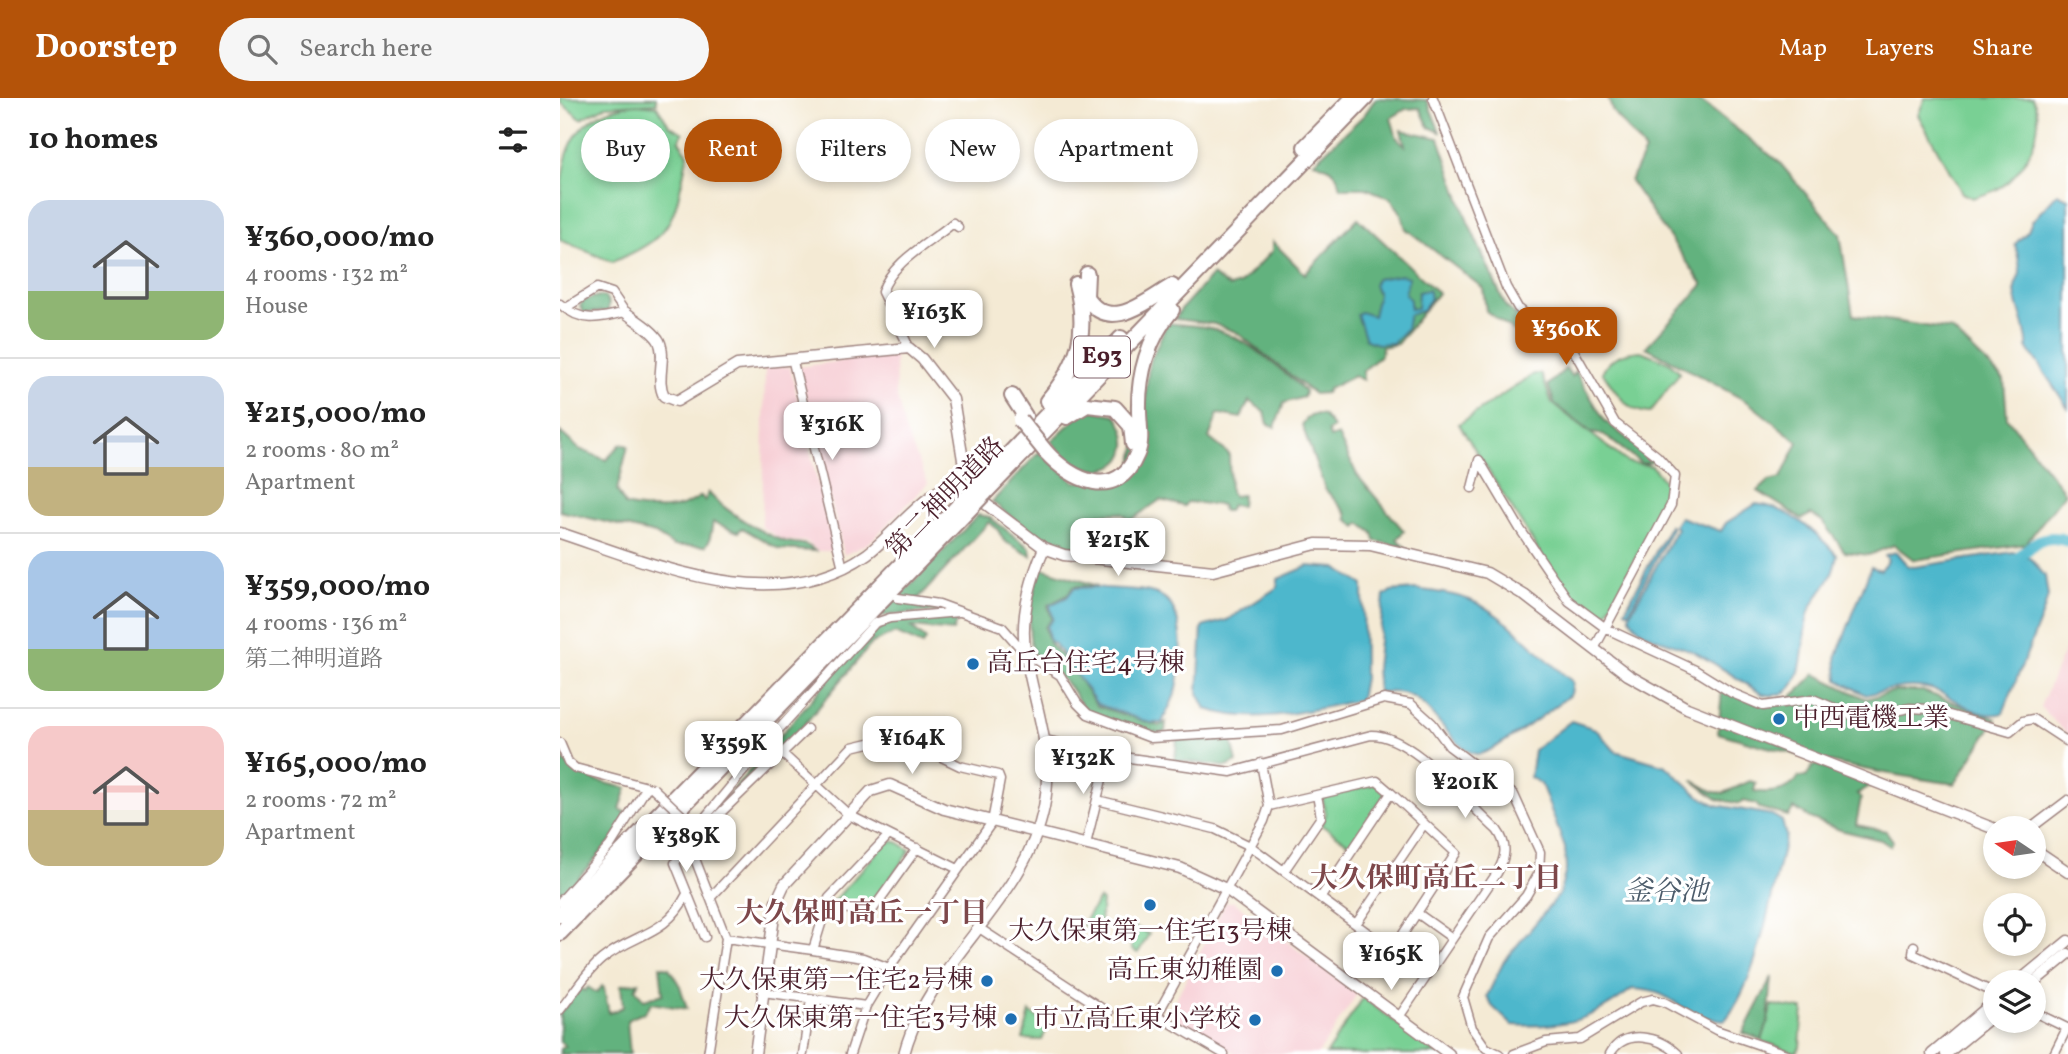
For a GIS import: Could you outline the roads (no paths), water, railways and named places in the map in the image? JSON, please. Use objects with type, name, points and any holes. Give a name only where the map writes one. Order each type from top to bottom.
[{"type":"highway","name":"第二神明道路","points":[[560,915],[962,509],[1046,430],[1293,172],[1353,98]]},
{"type":"highway","name":"第二神明道路","points":[[981,491],[1001,461],[1172,286],[1233,234],[1330,128],[1366,98]]},
{"type":"highway","points":[[1010,401],[1072,476],[1083,481],[1112,480],[1130,467],[1140,444],[1140,386],[1144,365],[1156,333],[1233,234]]},
{"type":"highway","points":[[1001,461],[1063,382],[1077,357],[1083,324],[1081,279],[1086,297],[1099,312],[1108,314],[1127,313],[1172,286]]},
{"type":"highway","points":[[1046,430],[1075,410],[1087,405],[1101,404],[1123,415],[1133,437],[1132,452],[1127,460],[1121,468],[1106,476],[1089,476],[1074,470],[1048,449]]},
{"type":"highway","name":"第二神明道路","points":[[560,933],[962,509]]},
{"type":"street","points":[[1433,98],[1506,287],[1518,308],[1575,353],[1615,423],[1657,456],[1675,477],[1671,505],[1594,649]]},
{"type":"street","points":[[904,347],[906,341],[883,292],[886,281],[906,259],[953,223],[958,227]]},
{"type":"street","points":[[562,306],[597,289],[612,293],[625,312],[658,339],[660,389],[671,401],[683,400],[737,365],[793,362],[904,347],[922,359],[953,399],[964,467],[958,483]]},
{"type":"street","points":[[562,306],[582,318],[591,319],[625,312]]},
{"type":"street","points":[[793,362],[843,568]]},
{"type":"street","points":[[1472,488],[1479,460],[1557,588],[1580,611],[1607,629],[1695,670],[1754,704],[1813,699],[1858,718],[1910,708],[1928,709],[2010,732],[2023,720],[2033,719],[2068,742]]},
{"type":"street","points":[[958,483],[1044,548],[1084,558],[1213,571],[1316,544],[1370,545],[1487,573],[1524,595],[1628,675],[1687,708],[1983,824]]},
{"type":"street","points":[[560,533],[703,580],[801,582],[843,568],[868,554],[941,489],[958,483]]},
{"type":"street","points":[[904,1054],[918,1015],[1015,878],[1038,833],[1048,779],[1046,740],[1025,653],[1030,581],[1044,548]]},
{"type":"street","points":[[898,598],[939,604],[1002,627],[1025,653],[1060,675],[1077,703],[1088,714],[1151,738],[1282,730],[1384,699],[1400,700],[1420,711],[1449,746],[1514,795],[1541,852],[1539,873],[1526,896],[1489,938],[1463,997],[1472,1028],[1486,1048],[1499,1054]]},
{"type":"street","points":[[705,937],[675,863],[695,828],[874,623],[890,618],[962,611]]},
{"type":"street","points":[[560,743],[568,762],[575,768],[650,788],[695,828],[705,828],[784,755],[807,729]]},
{"type":"street","points":[[1046,740],[1108,755],[1231,772],[1371,735],[1382,735],[1407,746],[1497,830],[1505,847],[1503,862],[1497,873],[1399,1017]]},
{"type":"street","points":[[712,896],[852,747],[898,736],[960,766],[998,775],[1000,780],[992,822],[889,968],[866,1006],[850,1054]]},
{"type":"street","points":[[784,755],[849,815],[958,869]]},
{"type":"street","points":[[1086,845],[1108,755]]},
{"type":"street","points":[[1224,1054],[1157,1015],[1250,846],[1269,806],[1261,763]]},
{"type":"street","points":[[1097,800],[1215,829],[1250,846],[1392,951],[1456,853],[1377,780],[1269,806]]},
{"type":"street","points":[[755,1054],[776,902],[784,885],[871,791],[890,785],[944,809],[1180,868],[1226,889],[1449,1054]]},
{"type":"street","points":[[560,902],[610,846],[650,788]]},
{"type":"street","points":[[1321,897],[1391,793]]},
{"type":"street","points":[[1284,871],[1321,817],[1317,795]]},
{"type":"street","points":[[2046,817],[2068,800]]},
{"type":"street","points":[[1356,924],[1424,824]]},
{"type":"street","points":[[814,950],[829,898],[889,835]]},
{"type":"street","points":[[688,841],[712,896],[726,938],[708,1054]]},
{"type":"street","points":[[827,906],[871,912],[917,848]]},
{"type":"street","points":[[2046,857],[2068,872]]},
{"type":"street","points":[[560,1010],[601,960],[661,927],[676,915],[687,894]]},
{"type":"street","points":[[1417,913],[1452,938]]},
{"type":"street","points":[[979,928],[1109,1013]]},
{"type":"street","points":[[726,938],[863,958],[889,968]]},
{"type":"street","points":[[2033,970],[2068,941]]},
{"type":"street","points":[[1914,946],[1913,954],[1921,960],[1983,988]]},
{"type":"street","points":[[2046,972],[2068,954]]},
{"type":"street","points":[[763,992],[866,1006]]},
{"type":"street","points":[[803,1054],[811,999]]},
{"type":"street","points":[[1514,1054],[1546,1042],[1580,1039],[1641,1002],[1653,999],[1664,1002],[1716,1030],[1786,1054]]},
{"type":"street","points":[[1932,1054],[1983,1011]]},
{"type":"street","points":[[2046,1018],[2067,1028],[2054,1054]]},
{"type":"street","points":[[1946,1054],[1983,1024]]},
{"type":"street","points":[[1611,1054],[1618,1042],[1632,1037],[1657,1039],[1678,1054]]},
{"type":"water","points":[[2057,194],[2068,199],[2068,408],[2027,347],[2026,333],[2015,294],[2020,272],[2015,244]]},
{"type":"water","points":[[1401,275],[1409,277],[1405,294],[1410,300],[1410,309],[1417,308],[1418,292],[1428,290],[1431,298],[1422,311],[1409,315],[1406,329],[1393,343],[1378,344],[1366,340],[1357,314],[1361,312],[1373,316],[1378,294],[1374,285],[1376,279]]},
{"type":"water","points":[[1756,504],[1790,515],[1820,537],[1837,555],[1832,574],[1809,612],[1796,680],[1789,690],[1778,695],[1762,694],[1696,653],[1649,635],[1634,624],[1629,616],[1677,528],[1674,526],[1680,517],[1721,531],[1726,523]]},
{"type":"water","points":[[1670,525],[1672,528],[1629,612],[1625,610]]},
{"type":"water","points":[[1896,552],[1908,566],[1914,567],[2013,552],[2031,559],[2045,576],[2048,596],[2043,613],[2003,713],[1993,715],[1973,710],[1944,694],[1926,688],[1903,688],[1866,695],[1838,680],[1836,658],[1871,567],[1881,570],[1888,560],[1885,555]]},
{"type":"water","points":[[1308,566],[1336,568],[1363,585],[1364,678],[1360,700],[1283,715],[1244,716],[1206,709],[1198,693],[1202,627],[1227,620],[1278,587],[1278,579]]},
{"type":"water","points":[[1096,587],[1154,593],[1169,603],[1175,612],[1181,652],[1179,678],[1176,692],[1162,723],[1150,723],[1097,704],[1055,644],[1049,641],[1047,626],[1053,619],[1050,605],[1067,597],[1074,588]]},
{"type":"water","points":[[1416,589],[1464,598],[1498,616],[1573,682],[1571,694],[1512,737],[1480,754],[1464,748],[1428,709],[1411,696],[1378,692],[1376,668],[1384,596],[1391,591]]},
{"type":"water","name":"釜谷池","points":[[1571,721],[1596,729],[1615,751],[1666,766],[1698,795],[1716,805],[1772,815],[1782,821],[1786,836],[1756,958],[1737,1003],[1725,1020],[1693,1013],[1655,992],[1632,989],[1590,1015],[1547,1025],[1512,1025],[1492,1006],[1487,996],[1504,961],[1559,895],[1566,870],[1565,848],[1541,784],[1530,777],[1534,750]]},
{"type":"waterway","points":[[2010,566],[2042,540],[2058,538],[2068,541]]},
{"type":"place","name":"高丘台住宅4号棟","points":[[973,664]]},
{"type":"place","name":"中西電機工業","points":[[1779,719]]},
{"type":"place","name":"大久保東第一住宅13号棟","points":[[1150,905]]},
{"type":"place","name":"高丘東幼稚園","points":[[1277,971]]},
{"type":"place","name":"大久保東第一住宅2号棟","points":[[987,981]]},
{"type":"place","name":"大久保東第一住宅3号棟","points":[[1011,1019]]},
{"type":"place","name":"市立高丘東小学校","points":[[1255,1020]]},
{"type":"district","name":"大久保町高丘二丁目","points":[[1436,879]]},
{"type":"district","name":"大久保町高丘一丁目","points":[[862,914]]}]
